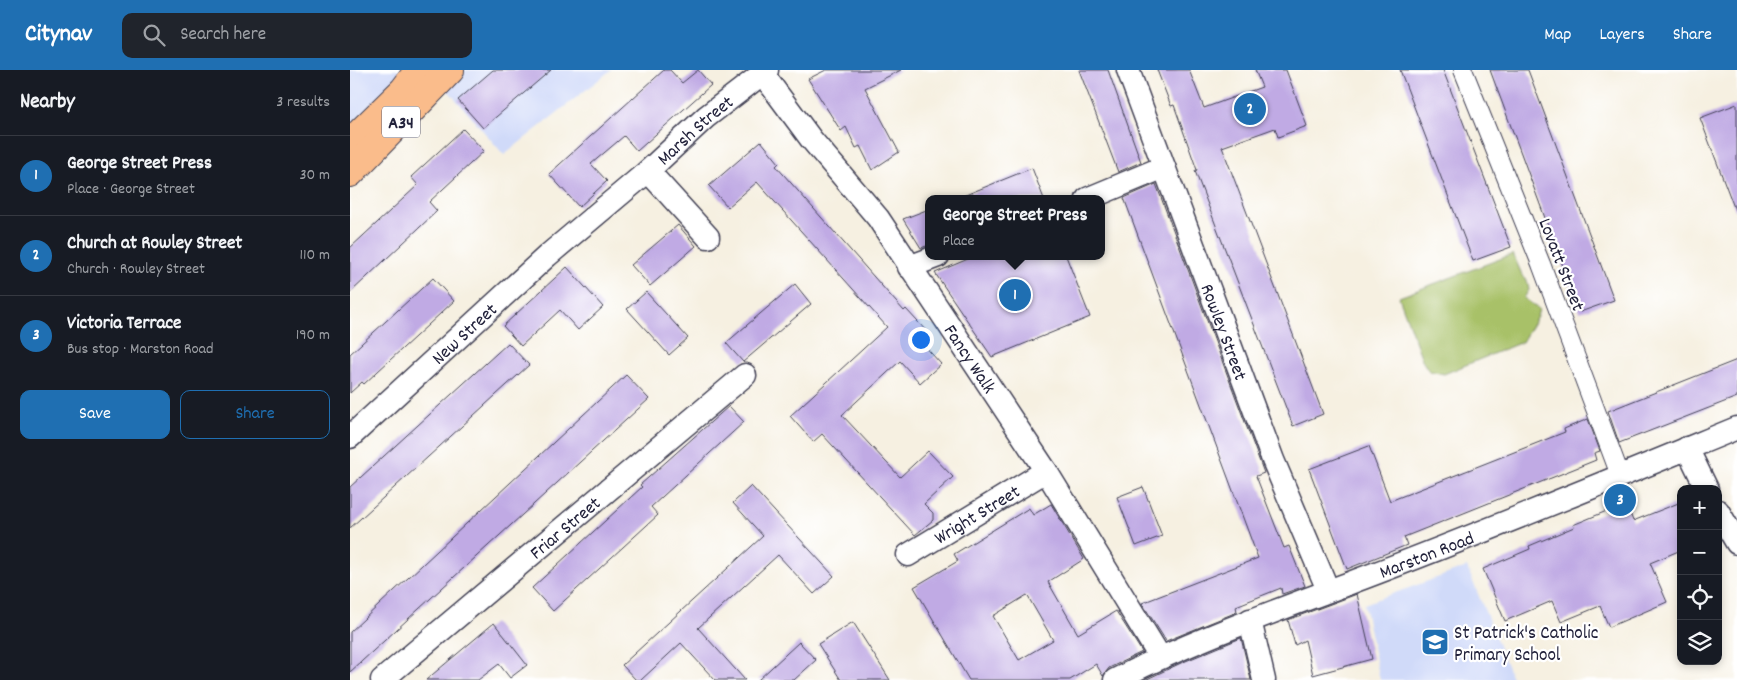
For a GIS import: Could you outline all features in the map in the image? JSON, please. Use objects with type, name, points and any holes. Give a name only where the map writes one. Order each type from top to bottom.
[{"type":"highway","name":"A34","points":[[350,143],[404,90],[418,70]]},
{"type":"highway","name":"A34","points":[[350,173],[450,70]]},
{"type":"street","name":"Rowley Street","points":[[1128,70],[1273,460],[1328,590]]},
{"type":"street","name":"Lovatt Street","points":[[1463,70],[1541,264],[1620,476]]},
{"type":"street","name":"Marsh Street","points":[[578,230],[648,171],[752,74]]},
{"type":"street","name":"Fancy Walk","points":[[752,74],[811,139],[878,218],[908,267],[1046,472],[1160,657]]},
{"type":"street","points":[[1097,195],[1164,167]]},
{"type":"street","name":"Marsh Street","points":[[648,171],[708,237]]},
{"type":"street","name":"New Street","points":[[350,437],[546,256],[578,230]]},
{"type":"street","points":[[908,267],[927,260]]},
{"type":"street","name":"Friar Street","points":[[382,680],[745,375]]},
{"type":"street","name":"Marston Road","points":[[1115,680],[1160,657],[1250,620],[1361,579],[1737,428]]},
{"type":"street","points":[[1687,448],[1705,485]]},
{"type":"street","name":"Wright Street","points":[[908,555],[1046,472]]},
{"type":"street","points":[[1722,518],[1737,543]]},
{"type":"street","points":[[1250,620],[1264,680]]},
{"type":"shaded area","points":[[350,70],[409,70],[350,131]]},
{"type":"shaded area","points":[[458,70],[611,70],[504,155],[445,87]]},
{"type":"shaded area","name":"St Patrick's Catholic Primary School","points":[[1467,567],[1513,680],[1380,680],[1364,604]]},
{"type":"green space","points":[[1513,254],[1523,277],[1527,280],[1529,290],[1524,298],[1539,309],[1537,317],[1522,342],[1444,374],[1429,371],[1423,362],[1399,297]]},
{"type":"building","points":[[493,70],[551,70],[483,128],[458,100]]},
{"type":"building","points":[[664,70],[670,70],[682,83],[698,70],[711,85],[637,151],[624,136],[591,164],[607,181],[579,207],[549,174]]},
{"type":"building","points":[[826,70],[901,70],[865,88],[899,152],[872,170],[860,146],[856,148],[846,127],[841,131],[808,79]]},
{"type":"building","points":[[1079,70],[1108,70],[1141,162],[1118,172]]},
{"type":"building","points":[[1157,70],[1189,70],[1204,108],[1262,87],[1255,70],[1286,70],[1307,126],[1278,137],[1275,128],[1222,147],[1323,414],[1293,426],[1195,171],[1197,170],[1174,105],[1171,106]]},
{"type":"building","points":[[1400,70],[1443,70],[1511,247],[1473,261]]},
{"type":"building","points":[[1490,70],[1528,70],[1614,300],[1580,312]]},
{"type":"building","points":[[1737,104],[1737,210],[1735,210],[1700,118]]},
{"type":"building","points":[[463,129],[484,151],[429,202],[437,211],[350,293],[350,248],[418,185],[411,177]]},
{"type":"building","points":[[761,141],[779,163],[776,166],[904,311],[906,309],[929,334],[921,342],[941,364],[920,383],[900,361],[842,415],[900,477],[928,451],[953,477],[924,504],[933,513],[933,520],[915,535],[822,434],[813,442],[790,416],[887,327],[757,182],[728,207],[709,186]]},
{"type":"building","points":[[1032,168],[1042,195],[965,195]]},
{"type":"building","points":[[1156,184],[1264,473],[1256,476],[1284,548],[1289,546],[1305,586],[1282,594],[1281,588],[1236,606],[1237,612],[1166,641],[1142,603],[1258,558],[1124,198]]},
{"type":"building","points":[[925,211],[925,246],[921,248],[903,219]]},
{"type":"building","points":[[678,225],[696,246],[650,286],[631,265]]},
{"type":"building","points":[[966,260],[1068,260],[1090,317],[992,357],[935,273]]},
{"type":"building","points":[[567,267],[603,307],[578,330],[560,310],[521,346],[503,326]]},
{"type":"building","points":[[433,278],[454,301],[364,384],[362,382],[350,393],[350,354]]},
{"type":"building","points":[[795,284],[811,304],[743,362],[726,343]]},
{"type":"building","points":[[646,292],[688,338],[669,355],[627,309]]},
{"type":"building","points":[[508,343],[529,365],[350,528],[350,487]]},
{"type":"building","points":[[1737,360],[1737,397],[1619,443],[1608,411]]},
{"type":"building","points":[[626,375],[649,399],[350,672],[350,632]]},
{"type":"building","points":[[729,406],[744,422],[651,507],[658,515],[553,611],[532,588],[642,487],[640,485]]},
{"type":"building","points":[[1588,419],[1600,451],[1594,453],[1596,460],[1404,537],[1407,545],[1347,569],[1309,469],[1369,446],[1390,501],[1565,432],[1564,429]]},
{"type":"building","points":[[751,486],[834,576],[814,594],[778,555],[698,628],[745,680],[715,680],[681,643],[641,680],[636,680],[622,665],[763,536],[733,503]]},
{"type":"building","points":[[1143,487],[1162,536],[1136,546],[1117,497]]},
{"type":"building","points":[[1626,503],[1633,521],[1677,504],[1677,552],[1650,563],[1667,602],[1609,627],[1600,606],[1561,622],[1552,601],[1505,621],[1483,569],[1530,549],[1529,546],[1574,527],[1573,525]]},
{"type":"building","points":[[1051,504],[1084,559],[1048,582],[1078,634],[1116,611],[1142,652],[1109,668],[1103,676],[1096,664],[1070,680],[969,680],[914,587],[958,561],[954,554],[1029,508],[1033,515]],"holes":[[[1027,595],[1053,640],[1019,660],[993,616]]]},
{"type":"building","points":[[1357,594],[1372,659],[1313,675],[1305,640],[1295,645],[1288,620]]},
{"type":"building","points":[[853,622],[890,680],[841,680],[818,644]]},
{"type":"building","points":[[494,623],[527,665],[510,678],[499,664],[478,680],[426,680]]},
{"type":"building","points":[[1241,638],[1251,680],[1145,680],[1181,663]]},
{"type":"building","points":[[799,642],[816,660],[794,680],[758,680]]},
{"type":"place","name":"Church at Rowley Street","points":[[1250,109]]},
{"type":"place","name":"George Street Press","points":[[1015,295]]},
{"type":"place","name":"Victoria Terrace","points":[[1620,500]]},
{"type":"place","name":"St Patrick's Catholic Primary School","points":[[1435,642]]}]
